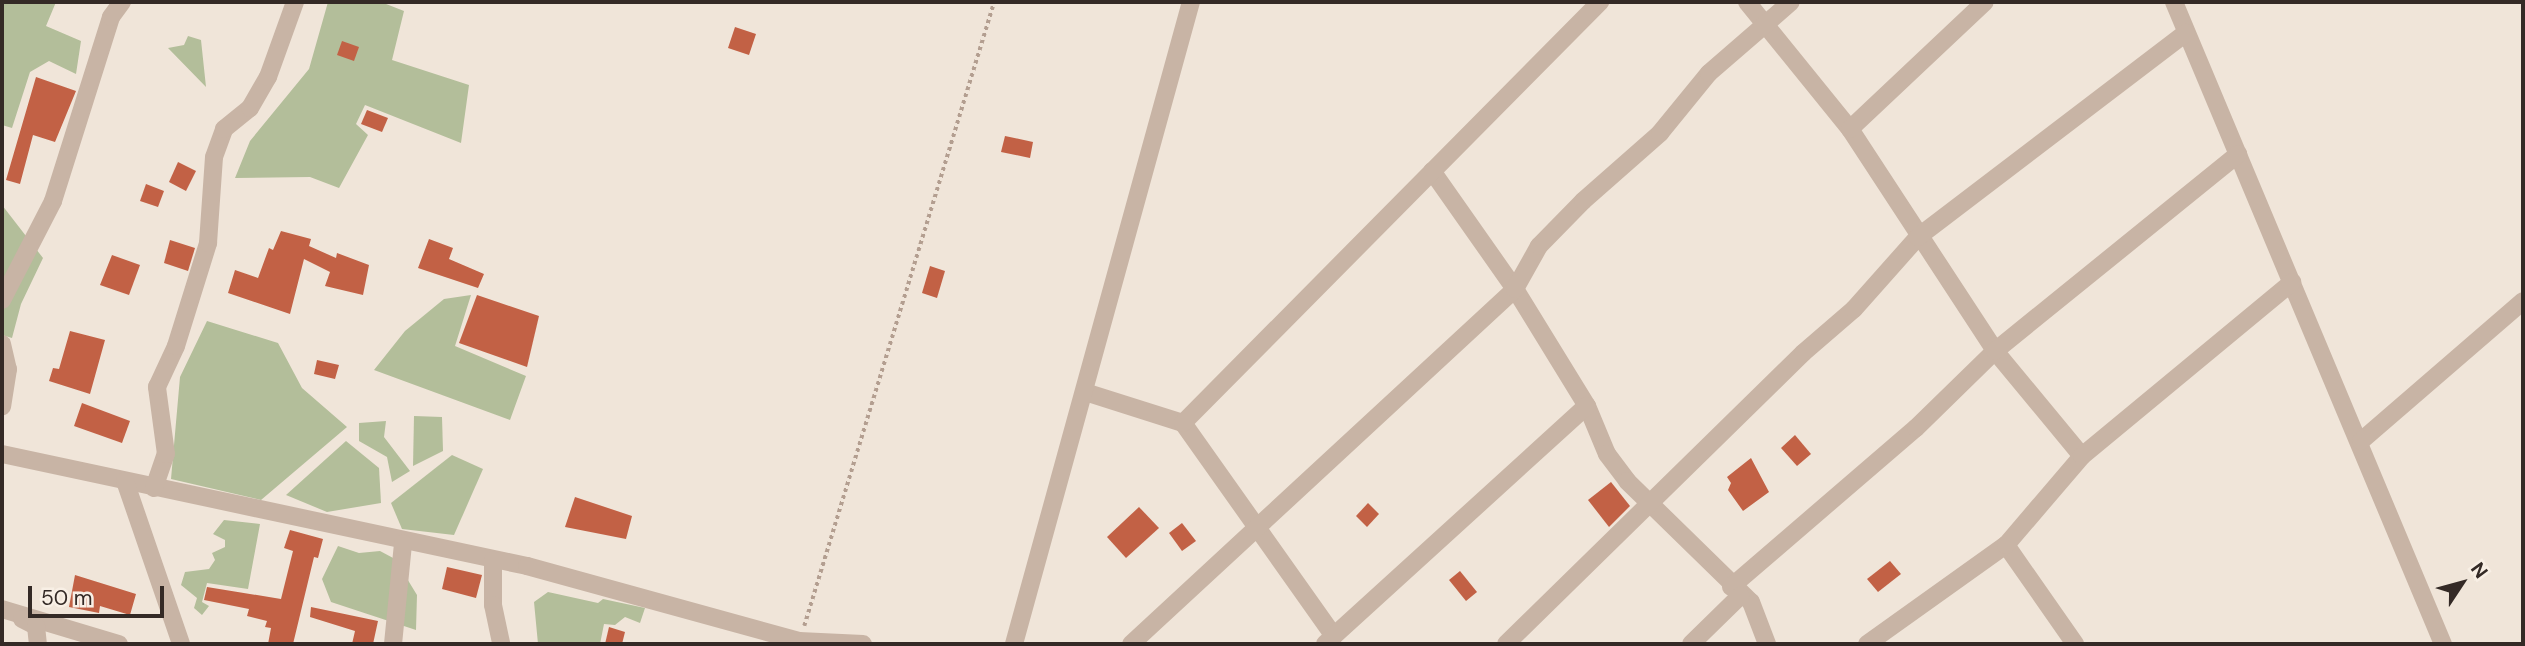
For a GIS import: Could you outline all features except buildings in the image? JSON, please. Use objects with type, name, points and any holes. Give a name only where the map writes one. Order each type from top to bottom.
[{"type":"street","points":[[2,300],[53,201],[111,17],[122,2]]},
{"type":"street","points":[[154,488],[166,453],[157,387],[176,346],[208,243],[214,157],[224,128],[250,108],[268,77],[295,2]]},
{"type":"street","points":[[1014,644],[1191,2]]},
{"type":"street","points":[[1183,423],[1600,2]]},
{"type":"street","points":[[1747,2],[1850,129],[1918,237],[1995,351],[2082,456]]},
{"type":"street","points":[[1131,644],[1515,289],[1539,246],[1660,133],[1709,73],[1791,2]]},
{"type":"street","points":[[1850,129],[1984,2]]},
{"type":"street","points":[[2174,2],[2361,442],[2443,644]]},
{"type":"street","points":[[1507,644],[1648,503],[1854,309],[1918,237],[2186,33]]},
{"type":"street","points":[[1691,644],[1736,592],[1916,428],[1995,351],[2238,154]]},
{"type":"street","points":[[1432,172],[1515,289],[1587,406],[1607,454],[1648,503],[1736,592],[1751,603],[1762,621],[1767,644]]},
{"type":"street","points":[[1867,644],[2006,545],[2082,456],[2292,282]]},
{"type":"street","points":[[2361,442],[2523,301]]},
{"type":"street","points":[[2,344],[8,369],[2,407]]},
{"type":"street","points":[[1085,392],[1183,423],[1259,527],[1329,640],[1587,406]]},
{"type":"street","points":[[2,454],[403,543],[493,560],[796,643],[863,644]]},
{"type":"street","points":[[125,481],[181,644]]},
{"type":"street","points":[[393,644],[403,543]]},
{"type":"street","points":[[2006,545],[2076,644]]},
{"type":"street","points":[[493,560],[494,605],[501,644]]},
{"type":"street","points":[[4,609],[36,626],[38,644]]},
{"type":"street","points":[[4,609],[119,644]]},
{"type":"path","points":[[796,643],[994,2]]},
{"type":"green space","points":[[2,2],[56,2],[46,26],[81,41],[76,74],[49,61],[30,72],[12,128],[2,125]]},
{"type":"green space","points":[[328,2],[381,2],[404,11],[392,60],[469,85],[461,143],[365,105],[356,124],[368,135],[339,188],[310,177],[235,178],[250,141],[309,69]]},
{"type":"green space","points":[[188,36],[201,40],[206,87],[168,48],[184,45]]},
{"type":"green space","points":[[2,205],[43,258],[21,304],[12,338],[2,335]]},
{"type":"green space","points":[[471,295],[455,346],[526,376],[510,420],[374,370],[405,331],[444,299]]},
{"type":"green space","points":[[207,321],[278,343],[302,388],[347,427],[261,500],[171,479],[180,377]]},
{"type":"green space","points":[[414,416],[442,417],[443,451],[413,466]]},
{"type":"green space","points":[[386,421],[384,437],[410,471],[392,482],[387,457],[359,441],[359,423]]},
{"type":"green space","points":[[346,441],[379,468],[381,503],[327,512],[286,495]]},
{"type":"green space","points":[[452,455],[483,469],[454,535],[402,529],[391,503]]},
{"type":"green space","points":[[224,520],[260,524],[248,589],[207,583],[202,602],[209,606],[202,615],[194,608],[197,598],[181,585],[185,572],[209,569],[215,560],[212,553],[225,547],[225,540],[213,534]]},
{"type":"green space","points":[[338,546],[359,553],[380,551],[395,559],[417,595],[416,630],[331,602],[322,579]]},
{"type":"green space","points":[[548,592],[598,603],[603,599],[645,608],[640,623],[625,617],[615,625],[604,624],[600,644],[538,644],[534,602]]}]
